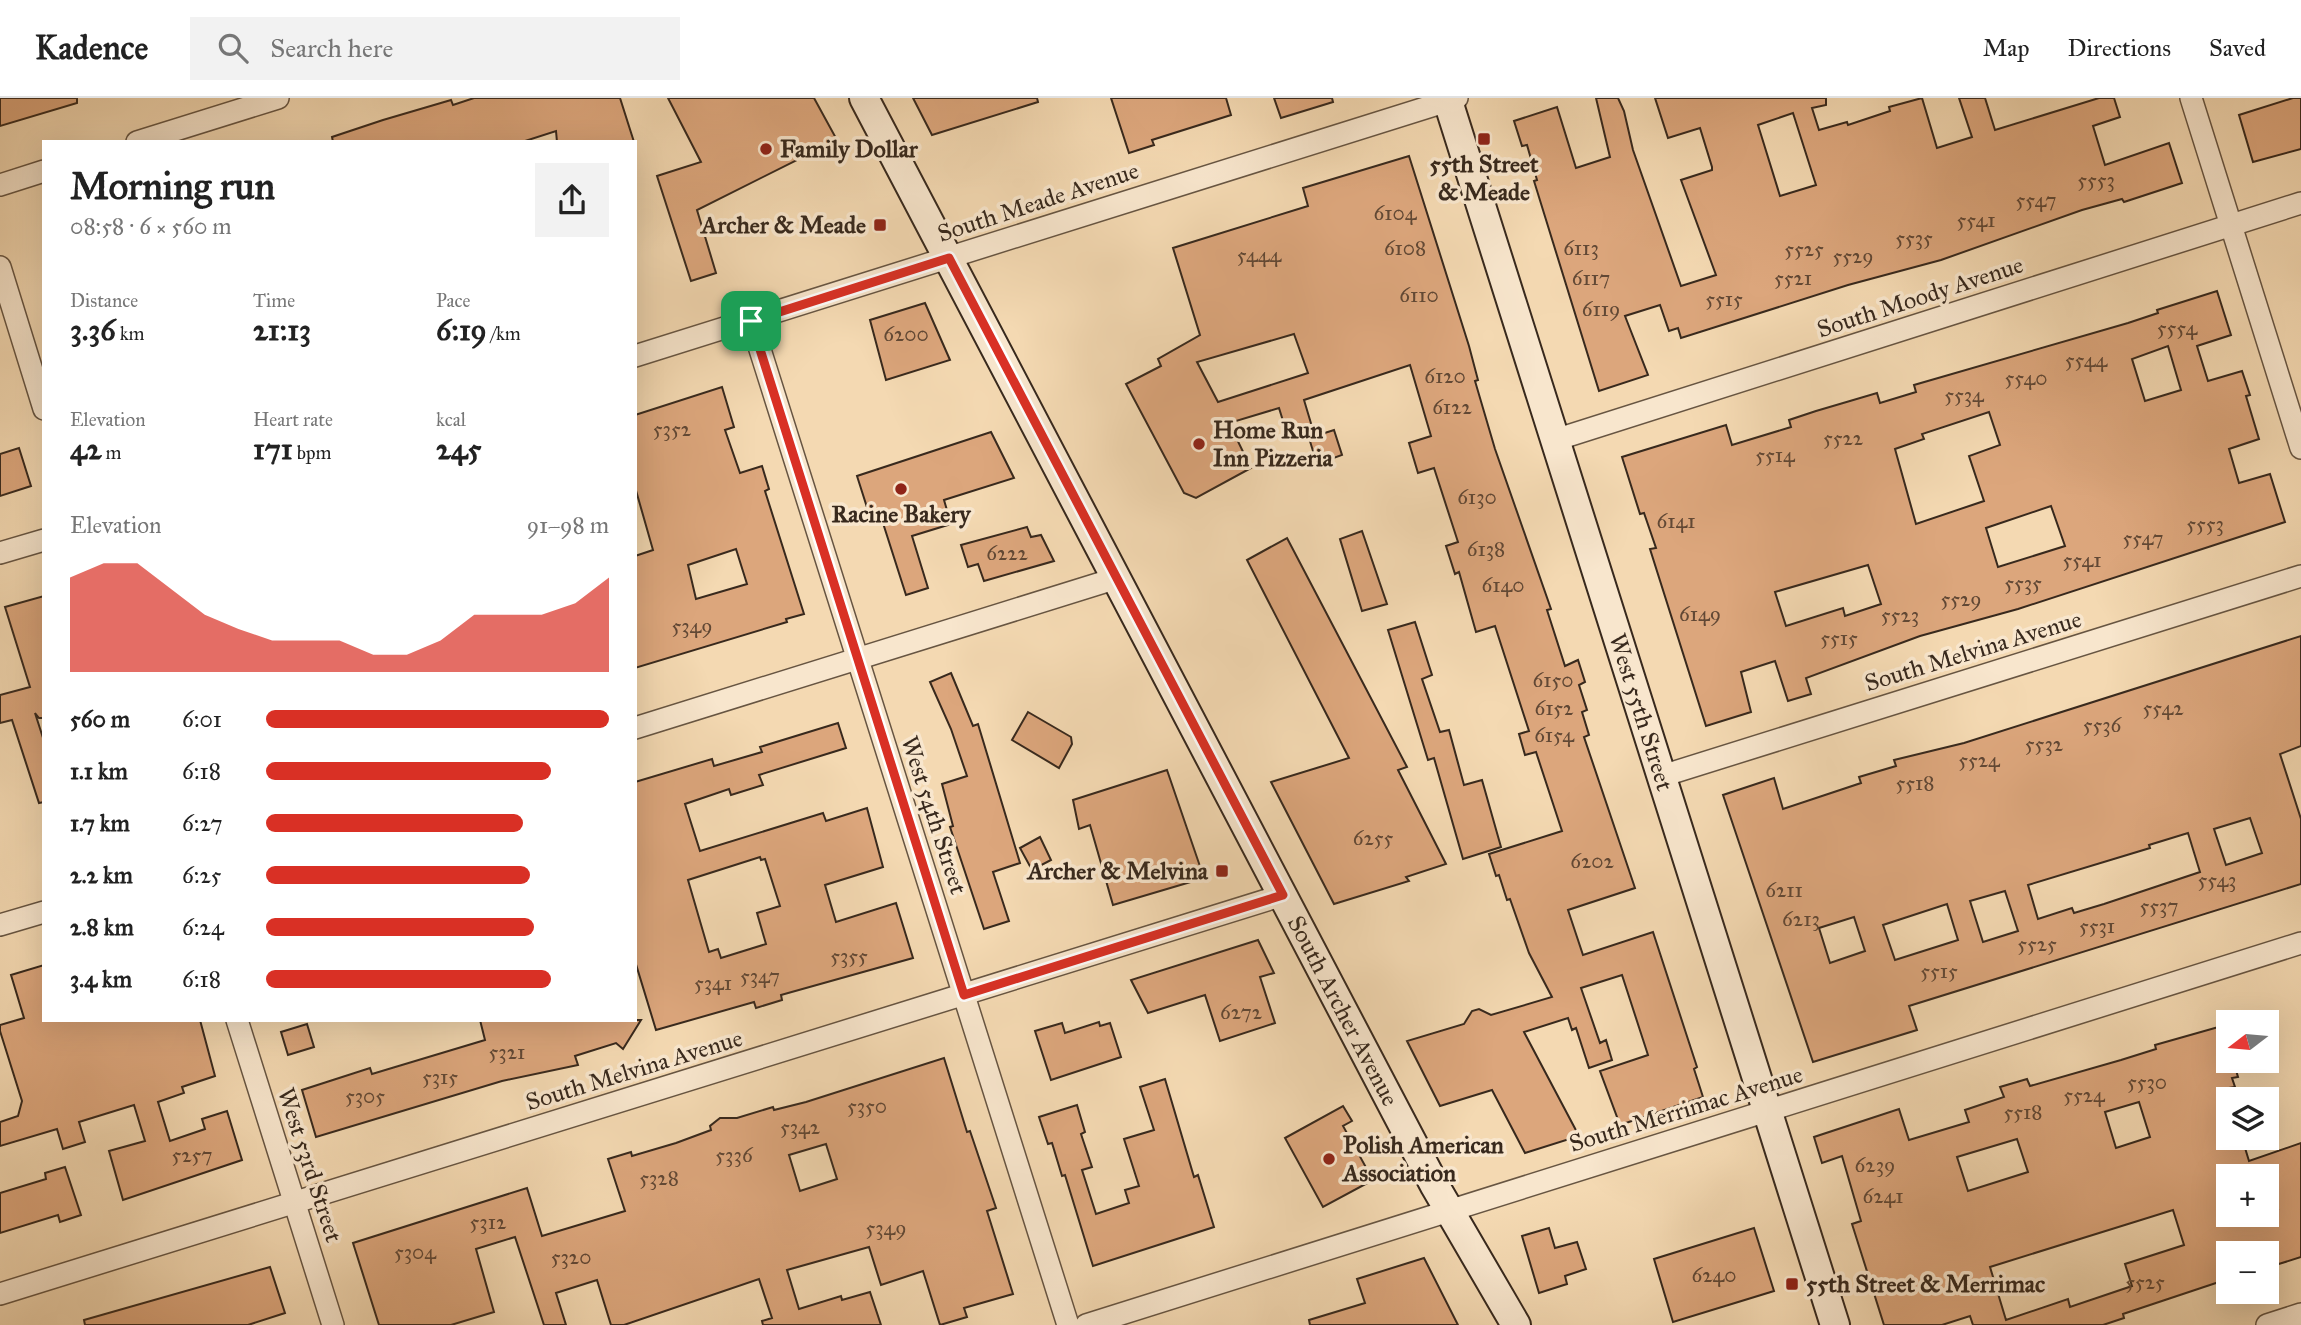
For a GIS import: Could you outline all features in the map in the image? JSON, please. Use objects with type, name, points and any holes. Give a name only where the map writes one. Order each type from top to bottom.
[{"type":"main road","name":"South Archer Avenue","points":[[864,98],[1449,1212],[1516,1325]]},
{"type":"main road","name":"West 55th Street","points":[[1451,99],[1555,440],[1835,1325]]},
{"type":"street","points":[[143,140],[278,98]]},
{"type":"street","points":[[2191,98],[2301,448]]},
{"type":"street","name":"South Meade Avenue","points":[[637,355],[1451,99]]},
{"type":"street","points":[[0,185],[42,172]]},
{"type":"street","name":"South Moody Avenue","points":[[1555,440],[2301,203]]},
{"type":"street","points":[[0,267],[42,404]]},
{"type":"street","name":"West 54th Street","points":[[751,321],[1068,1325]]},
{"type":"street","points":[[0,554],[42,541]]},
{"type":"street","name":"South Melvina Avenue","points":[[1662,776],[2301,576]]},
{"type":"street","points":[[637,727],[1117,578]]},
{"type":"street","name":"South Melvina Avenue","points":[[0,1294],[1283,895]]},
{"type":"street","points":[[0,925],[42,913]]},
{"type":"street","name":"South Merrimac Avenue","points":[[1086,1325],[2301,943]]},
{"type":"street","name":"West 53rd Street","points":[[238,1022],[333,1325]]},
{"type":"street","points":[[2267,1325],[2301,1314]]},
{"type":"building","points":[[0,98],[77,98],[77,103],[0,126]]},
{"type":"building","points":[[474,98],[620,98],[633,140],[557,140],[556,131],[528,140],[333,140],[332,137],[451,100],[453,105]]},
{"type":"building","points":[[668,98],[814,98],[837,140],[697,210],[716,273],[691,281],[657,176],[701,162]]},
{"type":"building","points":[[913,98],[1037,98],[1038,102],[932,135]]},
{"type":"building","points":[[1111,98],[1226,98],[1231,115],[1152,140],[1154,145],[1129,153]]},
{"type":"building","points":[[1274,98],[1332,98],[1333,102],[1281,118]]},
{"type":"building","points":[[1596,98],[1618,98],[1624,111],[1633,150],[1681,286],[1716,275],[1681,180],[1712,170],[1712,167],[1700,128],[1668,138],[1655,98],[1826,98],[1826,105],[1812,108],[1819,130],[1847,122],[1848,125],[1890,111],[1889,107],[1922,98],[1937,148],[1972,137],[1959,98],[1985,98],[1995,130],[2099,98],[2114,98],[2120,117],[2093,126],[2105,165],[2169,143],[2182,183],[2124,202],[2122,199],[2082,210],[1941,260],[1848,285],[1681,338],[1678,328],[1669,331],[1660,305],[1625,316],[1648,375],[1599,391],[1534,181],[1537,180],[1527,145],[1522,146],[1514,121],[1557,107],[1576,168],[1610,157]],"holes":[[[1793,113],[1816,185],[1780,196],[1758,125]]]},
{"type":"building","points":[[2293,98],[2301,98],[2301,149],[2253,162],[2239,115]]},
{"type":"building","points":[[1409,156],[1469,346],[1478,380],[1475,381],[1495,449],[1551,609],[1547,610],[1565,666],[1578,660],[1585,682],[1579,685],[1587,710],[1582,712],[1589,735],[1584,737],[1635,888],[1568,910],[1583,955],[1653,932],[1697,1067],[1694,1069],[1703,1097],[1620,1125],[1600,1071],[1648,1055],[1622,975],[1581,988],[1600,1043],[1606,1040],[1612,1060],[1589,1068],[1576,1028],[1572,1030],[1568,1018],[1524,1032],[1579,1136],[1525,1153],[1492,1090],[1440,1106],[1407,1041],[1464,1024],[1472,1011],[1479,1009],[1491,1015],[1552,997],[1529,953],[1510,899],[1507,900],[1489,854],[1562,831],[1536,752],[1525,755],[1519,734],[1529,731],[1495,626],[1476,632],[1459,572],[1455,574],[1446,546],[1458,542],[1434,468],[1418,473],[1409,443],[1431,436],[1410,365],[1304,400],[1313,430],[1288,437],[1279,408],[1229,423],[1251,468],[1196,498],[1184,493],[1126,384],[1161,366],[1158,359],[1200,335],[1173,248],[1308,206],[1303,188]],"holes":[[[1294,334],[1308,373],[1218,402],[1197,362]]]},
{"type":"building","points":[[2217,291],[2231,335],[2197,346],[2208,381],[2242,371],[2250,395],[2246,396],[2259,439],[2229,449],[2239,483],[2270,474],[2285,522],[2018,609],[1920,636],[1806,678],[1811,694],[1788,701],[1775,661],[1741,672],[1751,712],[1706,726],[1650,549],[1656,548],[1644,513],[1640,514],[1622,457],[1726,425],[1732,445],[1791,427],[1789,420],[1816,411],[1877,393],[1880,403],[1916,392],[1914,385],[2128,323],[2158,313],[2157,310]],"holes":[[[2168,346],[2181,390],[2145,401],[2132,359]],[[1989,412],[2000,445],[1969,456],[1984,501],[1916,524],[1895,449],[1924,439],[1922,434]],[[2051,506],[2065,546],[1998,567],[1986,528]],[[1868,565],[1881,604],[1845,616],[1843,608],[1786,626],[1775,592]]]},
{"type":"building","points":[[925,303],[950,360],[886,380],[870,320]]},
{"type":"building","points":[[722,387],[734,427],[725,430],[740,473],[762,466],[769,489],[765,491],[804,614],[786,619],[787,622],[637,667],[637,555],[653,550],[637,494],[637,414]],"holes":[[[736,549],[747,584],[696,599],[688,565]]]},
{"type":"building","points":[[1334,430],[1342,455],[1317,464],[1309,438]]},
{"type":"building","points":[[991,432],[1014,478],[944,500],[951,524],[912,536],[928,588],[906,595],[882,520],[872,523],[857,476]]},
{"type":"building","points":[[19,448],[31,486],[0,496],[0,454]]},
{"type":"building","points":[[1027,527],[1031,537],[1041,535],[1054,561],[984,581],[978,564],[968,567],[961,545]]},
{"type":"building","points":[[1362,531],[1387,604],[1362,611],[1340,539]]},
{"type":"building","points":[[1287,538],[1407,767],[1398,770],[1446,864],[1406,877],[1409,881],[1334,904],[1271,782],[1349,758],[1247,560]]},
{"type":"building","points":[[42,597],[42,718],[35,713],[42,735],[42,802],[39,803],[12,720],[0,723],[0,695],[30,687],[5,607]]},
{"type":"building","points":[[1415,622],[1432,675],[1422,679],[1440,732],[1449,730],[1464,785],[1482,780],[1501,847],[1463,859],[1434,758],[1428,760],[1388,630]]},
{"type":"building","points":[[2301,636],[2301,746],[2280,754],[2301,819],[2301,884],[1909,1006],[1917,1030],[1813,1062],[1723,795],[1774,778],[1783,809],[1861,783],[1859,777],[1896,766],[1894,760],[1964,743]],"holes":[[[2250,818],[2262,853],[2226,865],[2214,829]],[[2188,833],[2200,872],[2074,913],[2072,908],[2038,919],[2028,885],[2150,848],[2149,845]],[[2005,891],[2018,931],[1983,942],[1970,901]],[[1947,904],[1958,940],[1895,960],[1883,925]],[[1854,917],[1865,951],[1830,963],[1819,928]]]},
{"type":"building","points":[[951,673],[973,726],[978,724],[1020,863],[993,872],[1009,921],[984,929],[950,827],[953,826],[942,784],[967,776],[951,729],[930,682]]},
{"type":"building","points":[[1028,712],[1071,737],[1072,744],[1059,768],[1012,740]]},
{"type":"building","points":[[838,723],[846,748],[759,775],[763,785],[731,795],[729,789],[685,804],[700,851],[823,813],[826,821],[867,808],[883,867],[825,885],[836,922],[896,903],[913,958],[781,995],[782,1000],[756,1008],[754,1002],[656,1030],[637,968],[637,781],[712,759],[714,766],[762,752],[760,747]],"holes":[[[760,857],[761,860],[765,859],[780,906],[757,913],[766,944],[721,958],[718,949],[709,952],[688,880]]]},
{"type":"building","points":[[1167,770],[1204,878],[1113,905],[1090,825],[1079,829],[1073,800]]},
{"type":"building","points":[[1040,837],[1051,860],[1032,870],[1020,848]]},
{"type":"building","points":[[1258,940],[1274,973],[1260,977],[1275,1023],[1220,1041],[1205,995],[1148,1013],[1131,980]]},
{"type":"building","points":[[42,966],[42,1022],[201,1022],[215,1076],[182,1087],[184,1093],[158,1102],[170,1141],[205,1129],[202,1119],[227,1111],[242,1160],[123,1200],[109,1151],[145,1141],[134,1105],[79,1122],[85,1142],[63,1149],[57,1129],[0,1146],[0,1122],[18,1116],[22,1101],[0,1031],[0,1025],[24,1018],[11,975]]},
{"type":"building","points":[[641,1020],[623,1049],[616,1043],[575,1056],[578,1065],[502,1081],[316,1137],[302,1090],[370,1068],[372,1074],[485,1040],[480,1022]]},
{"type":"building","points":[[1099,1022],[1100,1026],[1110,1023],[1121,1057],[1051,1080],[1035,1031],[1062,1023],[1065,1033]]},
{"type":"building","points":[[307,1024],[314,1047],[288,1055],[281,1032]]},
{"type":"building","points":[[2216,1028],[2216,1073],[2237,1073],[2238,1077],[2232,1078],[2235,1087],[2216,1087],[2216,1150],[2246,1150],[2249,1161],[2301,1143],[2301,1257],[2279,1264],[2279,1241],[2216,1241],[2216,1283],[2123,1314],[2124,1318],[2103,1325],[1973,1325],[1970,1316],[1942,1325],[1884,1325],[1852,1224],[1861,1221],[1842,1156],[1822,1163],[1814,1137],[1899,1109],[1909,1140],[1969,1122],[1965,1110],[2004,1097],[2000,1087],[2027,1079],[2030,1086],[2156,1049],[2155,1045]],"holes":[[[2139,1102],[2150,1137],[2116,1148],[2105,1112]],[[2017,1139],[2028,1172],[1968,1191],[1957,1157]],[[2173,1210],[2184,1245],[2125,1264],[2132,1286],[2070,1307],[2068,1299],[2006,1320],[1990,1267]]]},
{"type":"building","points":[[944,1058],[967,1132],[970,1131],[996,1208],[987,1211],[1013,1294],[964,1308],[967,1317],[940,1325],[923,1271],[881,1285],[869,1247],[787,1270],[799,1309],[841,1296],[842,1300],[870,1292],[881,1325],[763,1325],[762,1321],[772,1318],[759,1279],[624,1325],[611,1325],[597,1280],[556,1293],[566,1325],[544,1325],[515,1237],[476,1249],[494,1312],[451,1325],[379,1325],[353,1243],[527,1188],[542,1236],[625,1211],[608,1159],[631,1152],[632,1156],[676,1143],[711,1130],[710,1126],[720,1118],[737,1118],[773,1107],[774,1110]],"holes":[[[826,1144],[837,1179],[800,1191],[789,1155]]]},
{"type":"building","points":[[1165,1079],[1194,1177],[1198,1175],[1214,1227],[1093,1266],[1065,1175],[1062,1176],[1052,1143],[1048,1144],[1039,1117],[1077,1105],[1085,1132],[1081,1134],[1092,1167],[1082,1170],[1096,1214],[1129,1203],[1125,1190],[1139,1186],[1124,1139],[1154,1130],[1140,1087]]},
{"type":"building","name":"Polish American Association","points":[[1343,1106],[1352,1121],[1343,1126],[1373,1180],[1323,1207],[1285,1138]]},
{"type":"building","points":[[65,1167],[81,1215],[60,1222],[58,1215],[0,1233],[0,1193],[46,1179],[45,1173]]},
{"type":"building","points":[[1549,1228],[1555,1248],[1577,1242],[1586,1269],[1565,1276],[1567,1284],[1539,1293],[1522,1236]]},
{"type":"building","points":[[1754,1228],[1774,1291],[1673,1322],[1654,1259]]},
{"type":"building","points":[[1424,1258],[1458,1325],[1310,1325],[1309,1320],[1365,1303],[1357,1279]]},
{"type":"building","points":[[270,1267],[285,1313],[248,1325],[85,1325],[84,1320]]},
{"type":"place","name":"55th Street & Meade","points":[[1484,139]]},
{"type":"place","name":"Family Dollar","points":[[766,149]]},
{"type":"place","name":"Archer & Meade","points":[[880,225]]},
{"type":"place","name":"Home Run Inn Pizzeria","points":[[1199,444]]},
{"type":"place","name":"Racine Bakery","points":[[901,489]]},
{"type":"place","name":"Archer & Melvina","points":[[1222,871]]},
{"type":"place","name":"Polish American Association","points":[[1329,1159]]},
{"type":"place","name":"55th Street & Merrimac","points":[[1792,1284]]},
{"type":"route","points":[[949,258],[1283,895],[964,995],[751,321],[949,258]]}]
